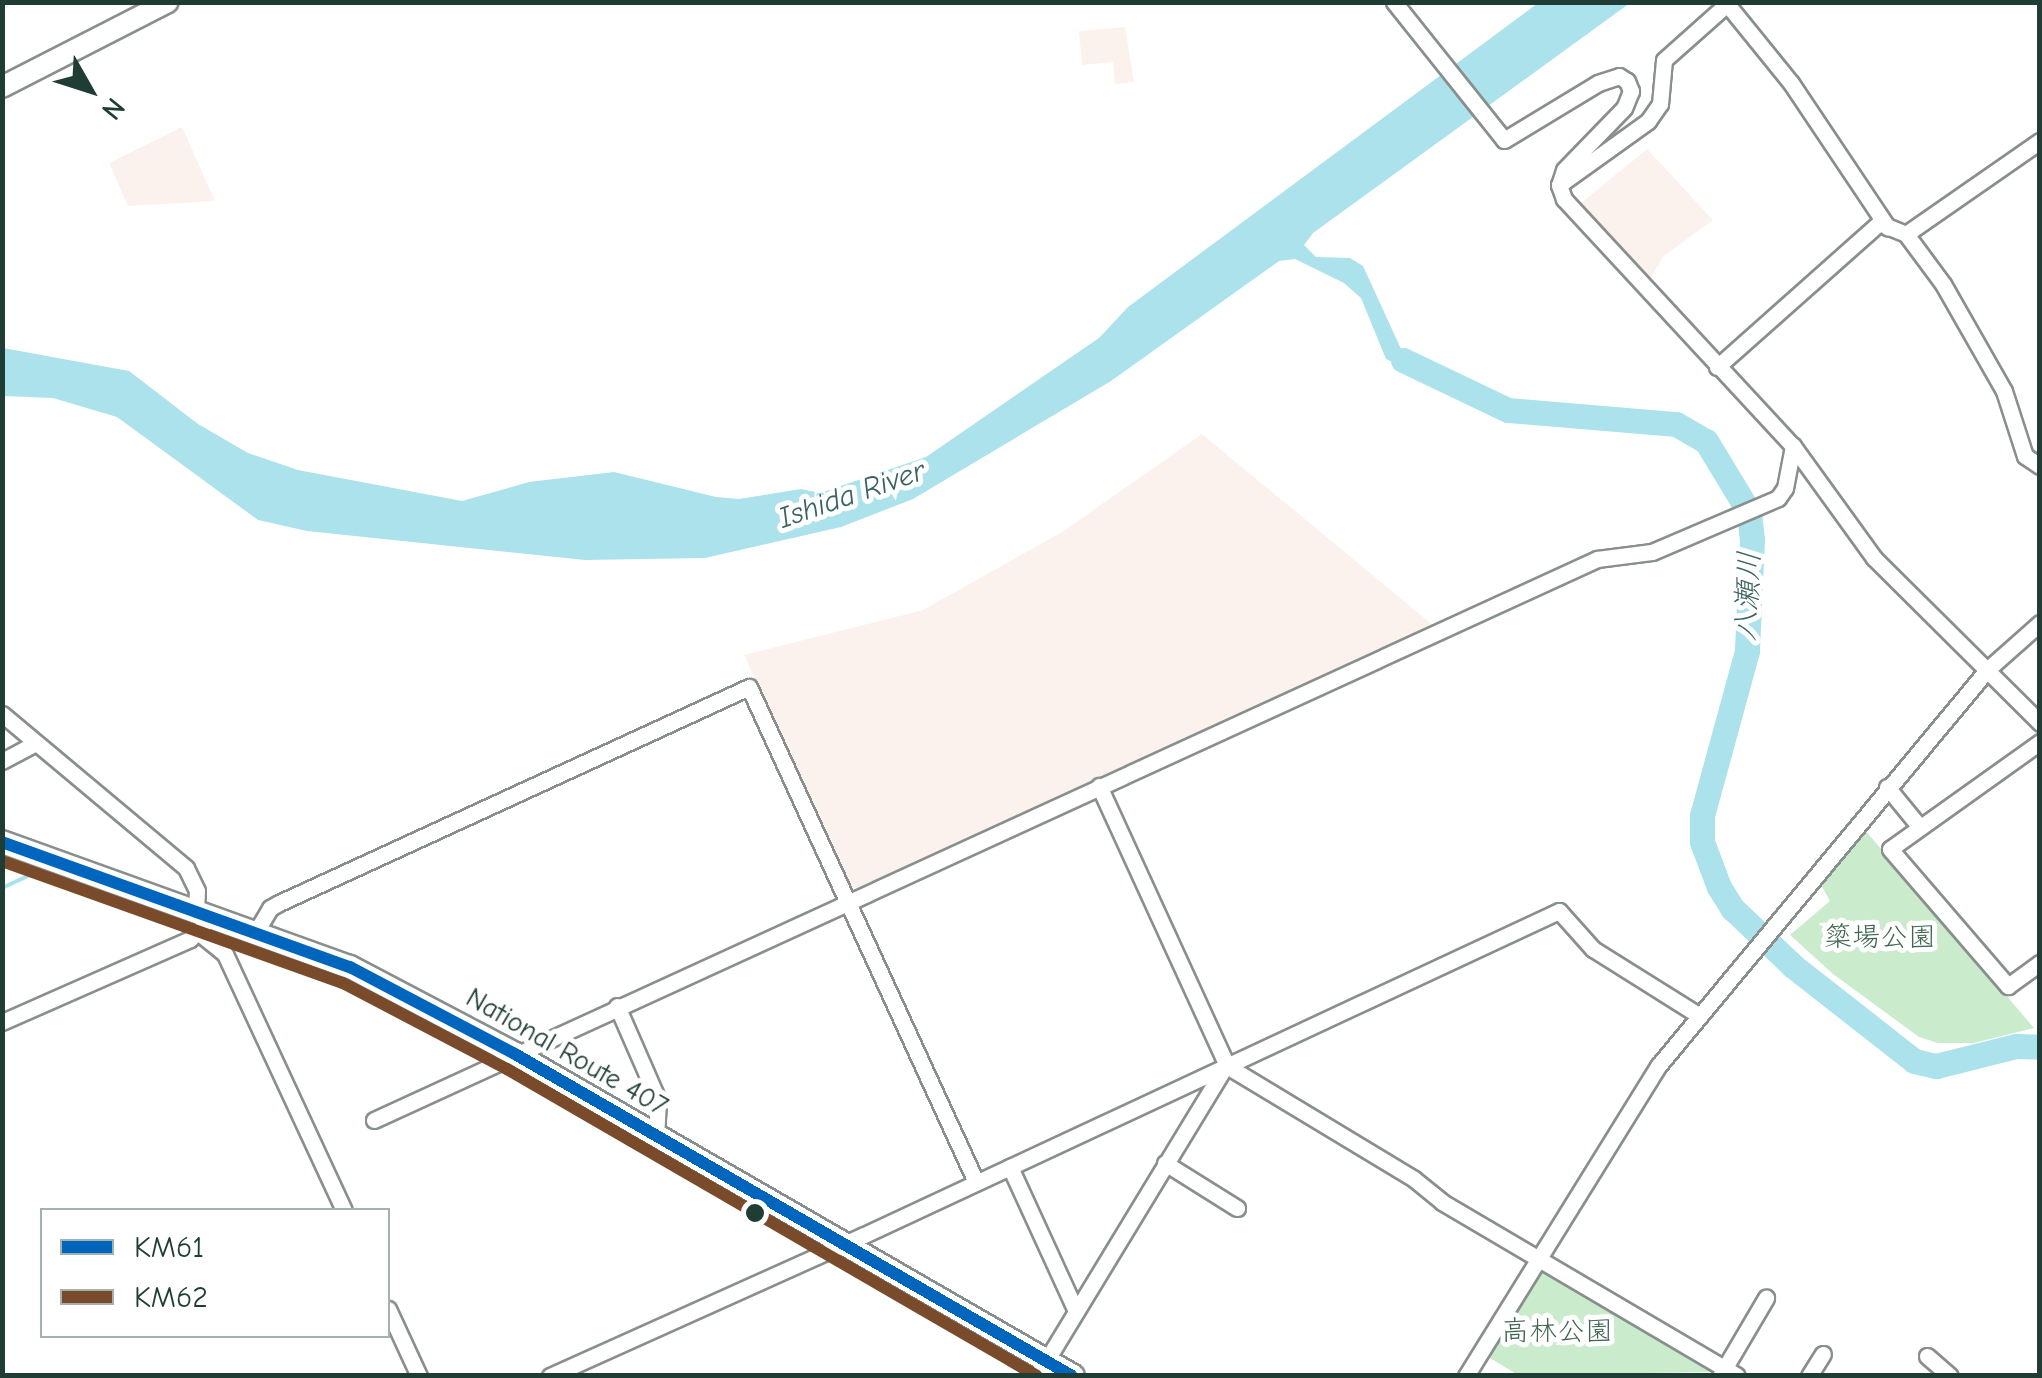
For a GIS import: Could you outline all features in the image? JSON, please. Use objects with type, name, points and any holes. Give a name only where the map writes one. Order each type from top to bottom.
[{"type":"highway","name":"National Route 407","points":[[2,842],[202,919],[257,930],[350,966],[515,1054],[840,1244],[1040,1367],[1073,1376]]},
{"type":"main road","points":[[2,87],[168,2]]},
{"type":"street","points":[[1394,2],[1440,55],[1492,127],[1508,140],[1598,83],[1619,76],[1627,81],[1631,92],[1624,108],[1573,159],[1559,185],[1564,199],[1794,446],[1858,540],[2040,722]]},
{"type":"street","points":[[1559,185],[1648,120],[1660,104],[1664,60],[1728,4],[1791,83],[1888,228]]},
{"type":"street","points":[[1906,234],[2040,141]]},
{"type":"street","points":[[1717,367],[1879,224],[1906,234],[1971,327],[2004,391],[2025,456],[2040,466]]},
{"type":"street","points":[[374,1120],[1597,559],[1652,552],[1767,502],[1786,488],[1794,446]]},
{"type":"street","points":[[1466,1376],[1642,1088],[1987,670],[2040,623]]},
{"type":"street","points":[[257,930],[270,908],[279,903],[749,687],[976,1182]]},
{"type":"street","points":[[2,714],[186,868],[198,891],[202,919],[224,954],[343,1208]]},
{"type":"street","points":[[2,761],[36,742]]},
{"type":"street","points":[[2040,742],[1890,849],[2008,986],[2040,963]]},
{"type":"street","points":[[1099,786],[1227,1066],[1727,1373],[1766,1298]]},
{"type":"street","points":[[1888,787],[1918,826]]},
{"type":"street","points":[[550,1376],[1010,1167],[1559,910],[1593,949],[1700,1016]]},
{"type":"street","points":[[2,1022],[202,919]]},
{"type":"street","points":[[617,1006],[658,1100],[656,1137]]},
{"type":"street","points":[[1040,1367],[1227,1066]]},
{"type":"street","points":[[1165,1163],[1237,1208]]},
{"type":"street","points":[[1010,1167],[1076,1311]]},
{"type":"street","points":[[390,1313],[419,1376]]},
{"type":"street","points":[[1809,1376],[1823,1354]]},
{"type":"street","points":[[1930,1365],[1950,1376]]},
{"type":"shaded area","points":[[1125,27],[1134,82],[1115,84],[1113,62],[1082,65],[1079,31]]},
{"type":"shaded area","points":[[182,127],[215,201],[128,206],[109,163]]},
{"type":"shaded area","points":[[1647,149],[1713,220],[1664,256],[1649,280],[1580,204]]},
{"type":"shaded area","points":[[1202,434],[1433,625],[857,888],[851,887],[744,655],[923,610],[1062,532]]},
{"type":"green space","name":"簗場公園","points":[[1864,829],[2034,1028],[1974,1043],[1938,1043],[1919,1037],[1833,974],[1790,935],[1830,901],[1820,883]]},
{"type":"green space","name":"高林公園","points":[[1539,1270],[1710,1367],[1711,1372],[1518,1375],[1485,1355]]},
{"type":"water","name":"Ishida River","points":[[1538,3],[1630,3],[1313,233],[1304,245],[1316,257],[1350,258],[1363,266],[1401,349],[1420,361],[1441,385],[1386,359],[1361,298],[1344,283],[1295,259],[1279,261],[1111,381],[913,499],[841,527],[705,558],[585,560],[307,531],[258,520],[117,417],[53,398],[3,396],[3,348],[129,371],[198,424],[248,453],[298,470],[462,501],[529,482],[614,472],[716,497],[739,499],[801,489],[820,493],[926,457],[1099,338],[1128,307]]},
{"type":"waterway","name":"八瀬川","points":[[1403,360],[1508,410],[1676,424],[1706,441],[1749,512],[1752,539],[1747,651],[1702,815],[1702,842],[1719,887],[1733,909],[1793,966],[1914,1061],[1936,1066],[2016,1046],[2040,1047]]},
{"type":"waterway","points":[[2,888],[30,875]]},
{"type":"transit line","name":"KM61","points":[[2,842],[350,967],[515,1054],[1072,1376]]},
{"type":"transit line","name":"KM62","points":[[2,861],[343,983],[507,1069],[1037,1376]]}]
